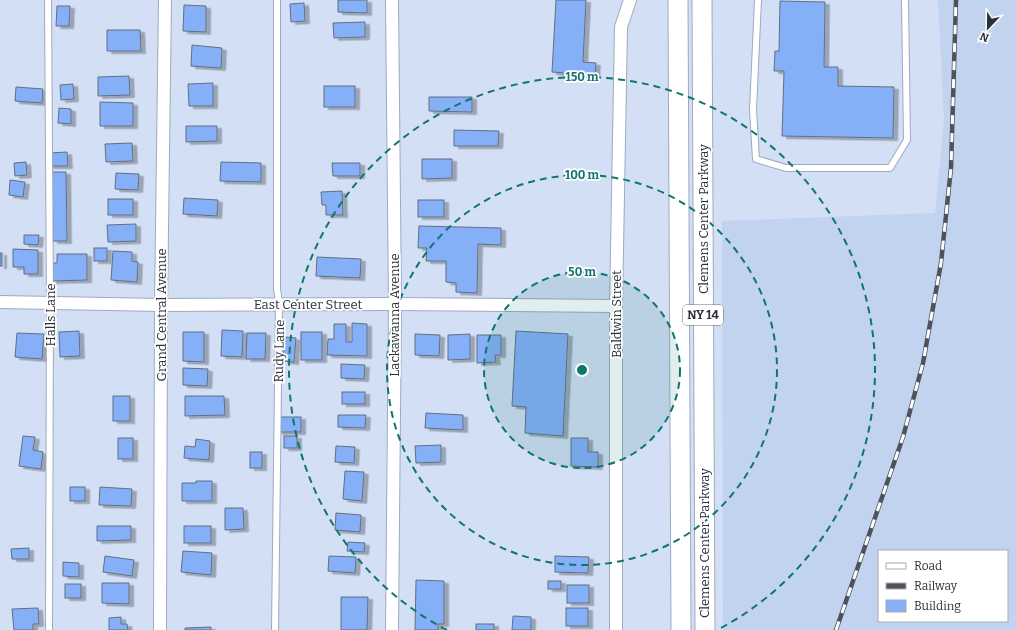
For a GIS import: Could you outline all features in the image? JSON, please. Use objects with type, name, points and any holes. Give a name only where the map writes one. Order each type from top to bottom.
[{"type":"main road","name":"Clemens Center Parkway","points":[[678,0],[681,630]]},
{"type":"main road","name":"Clemens Center Parkway","points":[[702,0],[705,630]]},
{"type":"street","name":"Grand Central Avenue","points":[[160,630],[161,305],[165,0]]},
{"type":"street","name":"Lackawanna Avenue","points":[[392,0],[395,304],[392,630]]},
{"type":"street","name":"Baldwin Street","points":[[616,630],[616,306],[620,27],[630,0]]},
{"type":"street","name":"East Center Street","points":[[0,302],[161,305],[280,303],[616,306]]},
{"type":"lane","name":"Halls Lane","points":[[48,0],[50,303],[49,630]]},
{"type":"lane","name":"Rudy Lane","points":[[275,630],[280,303],[277,289],[277,0]]},
{"type":"lane","points":[[758,0],[753,110],[756,159],[786,168],[890,168],[907,140],[905,0]]},
{"type":"shaded area","points":[[938,0],[1016,0],[1016,630],[723,630],[722,221],[935,213],[944,121]]},
{"type":"building","points":[[338,0],[367,0],[367,13],[338,12]]},
{"type":"building","points":[[556,0],[586,0],[583,62],[596,63],[595,75],[552,72]]},
{"type":"building","points":[[780,1],[825,2],[824,67],[838,67],[838,86],[894,87],[893,138],[782,136],[784,71],[774,71],[775,51],[779,51]]},
{"type":"building","points":[[304,3],[305,21],[291,22],[290,4]]},
{"type":"building","points":[[184,5],[206,6],[206,32],[183,31]]},
{"type":"building","points":[[57,6],[70,6],[69,26],[56,26]]},
{"type":"building","points":[[365,22],[365,37],[334,38],[333,23]]},
{"type":"building","points":[[107,30],[140,30],[141,51],[107,51]]},
{"type":"building","points":[[192,45],[222,48],[221,68],[191,66]]},
{"type":"building","points":[[129,76],[130,95],[98,96],[98,77]]},
{"type":"building","points":[[213,83],[213,106],[189,106],[188,84]]},
{"type":"building","points":[[73,84],[74,99],[61,100],[60,85]]},
{"type":"building","points":[[324,86],[355,86],[355,107],[324,107]]},
{"type":"building","points":[[16,87],[43,89],[42,103],[15,101]]},
{"type":"building","points":[[429,97],[472,97],[472,112],[429,111]]},
{"type":"building","points":[[100,102],[133,103],[133,126],[100,126]]},
{"type":"building","points":[[59,108],[71,109],[71,124],[58,123]]},
{"type":"building","points":[[186,126],[217,126],[217,141],[186,142]]},
{"type":"building","points":[[454,130],[499,131],[498,146],[454,146]]},
{"type":"building","points":[[132,143],[133,161],[106,162],[105,144]]},
{"type":"building","points":[[67,152],[68,166],[49,166],[49,153]]},
{"type":"building","points":[[422,159],[452,159],[452,178],[422,179]]},
{"type":"building","points":[[26,162],[27,175],[15,176],[14,163]]},
{"type":"building","points":[[221,162],[261,163],[261,182],[220,181]]},
{"type":"building","points":[[332,163],[360,163],[360,176],[333,176]]},
{"type":"building","points":[[52,172],[66,172],[67,241],[53,241]]},
{"type":"building","points":[[116,173],[139,174],[138,190],[115,189]]},
{"type":"building","points":[[10,180],[25,182],[23,197],[9,195]]},
{"type":"building","points":[[342,191],[343,215],[326,215],[326,205],[322,205],[321,192]]},
{"type":"building","points":[[184,198],[218,200],[217,216],[183,214]]},
{"type":"building","points":[[108,199],[133,199],[133,215],[108,215]]},
{"type":"building","points":[[418,200],[444,200],[444,217],[418,217]]},
{"type":"building","points":[[136,224],[136,241],[108,242],[107,225]]},
{"type":"building","points":[[419,226],[501,228],[501,245],[478,244],[477,293],[456,292],[456,283],[446,282],[446,261],[426,261],[427,248],[418,248]]},
{"type":"building","points":[[24,235],[39,235],[38,245],[24,244]]},
{"type":"building","points":[[94,248],[107,248],[107,261],[94,261]]},
{"type":"building","points":[[13,249],[38,250],[38,274],[24,274],[24,267],[13,267]]},
{"type":"building","points":[[113,251],[132,252],[132,261],[138,262],[137,282],[111,280]]},
{"type":"building","points":[[0,253],[2,253],[2,266],[0,266]]},
{"type":"building","points":[[57,254],[87,254],[87,280],[52,281],[52,263],[57,263]]},
{"type":"building","points":[[317,257],[361,259],[360,278],[316,276]]},
{"type":"building","points":[[352,323],[367,324],[367,356],[327,355],[328,339],[334,339],[334,324],[346,324],[346,342],[352,342]]},
{"type":"building","points":[[222,330],[243,331],[242,357],[221,356]]},
{"type":"building","points":[[79,331],[80,356],[60,357],[59,332]]},
{"type":"building","points":[[516,331],[568,334],[563,436],[525,433],[526,407],[512,406]]},
{"type":"building","points":[[183,332],[204,332],[204,362],[183,361]]},
{"type":"building","points":[[301,332],[322,332],[322,360],[301,360]]},
{"type":"building","points":[[17,333],[44,334],[42,359],[15,357]]},
{"type":"building","points":[[247,333],[266,333],[265,359],[246,359]]},
{"type":"building","points":[[415,334],[440,335],[439,356],[415,355]]},
{"type":"building","points":[[470,334],[470,359],[448,360],[448,335]]},
{"type":"building","points":[[477,335],[501,335],[501,355],[495,355],[496,362],[477,363]]},
{"type":"building","points":[[285,337],[296,338],[294,362],[283,361]]},
{"type":"building","points":[[341,364],[365,365],[364,379],[341,378]]},
{"type":"building","points":[[183,368],[208,369],[207,386],[183,385]]},
{"type":"building","points":[[342,392],[365,392],[365,404],[342,404]]},
{"type":"building","points":[[113,396],[130,396],[130,421],[113,421]]},
{"type":"building","points":[[185,396],[224,396],[225,415],[185,416]]},
{"type":"building","points":[[426,413],[463,415],[463,430],[425,428]]},
{"type":"building","points":[[338,415],[366,415],[365,428],[338,427]]},
{"type":"building","points":[[278,417],[301,417],[301,432],[278,432]]},
{"type":"building","points":[[23,436],[35,437],[33,450],[43,452],[41,469],[19,466]]},
{"type":"building","points":[[284,436],[297,436],[297,448],[284,448]]},
{"type":"building","points":[[118,438],[133,438],[133,459],[118,459]]},
{"type":"building","points":[[571,438],[588,438],[588,452],[598,452],[598,467],[571,466]]},
{"type":"building","points":[[196,439],[210,441],[209,460],[184,458],[185,446],[195,447]]},
{"type":"building","points":[[441,445],[441,462],[416,463],[415,446]]},
{"type":"building","points":[[336,446],[355,447],[354,463],[335,462]]},
{"type":"building","points":[[250,452],[262,452],[262,468],[250,468]]},
{"type":"building","points":[[345,471],[364,472],[362,501],[343,499]]},
{"type":"building","points":[[196,481],[212,481],[212,501],[182,501],[182,483],[196,483]]},
{"type":"building","points":[[70,487],[85,487],[85,501],[70,501]]},
{"type":"building","points":[[100,487],[132,489],[131,506],[99,505]]},
{"type":"building","points":[[225,508],[243,508],[244,529],[225,530]]},
{"type":"building","points":[[336,513],[361,515],[360,532],[335,530]]},
{"type":"building","points":[[97,526],[131,526],[131,540],[97,541]]},
{"type":"building","points":[[184,526],[211,526],[211,543],[184,543]]},
{"type":"building","points":[[348,542],[365,543],[364,552],[347,551]]},
{"type":"building","points":[[29,548],[29,559],[12,559],[11,549]]},
{"type":"building","points":[[183,551],[212,553],[211,575],[181,572]]},
{"type":"building","points":[[105,556],[134,560],[132,576],[103,572]]},
{"type":"building","points":[[329,556],[356,557],[355,573],[328,571]]},
{"type":"building","points":[[555,556],[589,557],[588,573],[555,572]]},
{"type":"building","points":[[63,562],[79,563],[79,577],[63,576]]},
{"type":"building","points":[[416,580],[444,581],[444,624],[438,624],[438,630],[415,630]]},
{"type":"building","points":[[548,581],[561,581],[561,589],[548,589]]},
{"type":"building","points":[[102,583],[129,583],[129,604],[102,603]]},
{"type":"building","points":[[65,584],[81,584],[81,598],[65,598]]},
{"type":"building","points":[[567,585],[589,585],[589,603],[567,603]]},
{"type":"building","points":[[341,597],[368,597],[367,630],[341,630]]},
{"type":"building","points":[[38,608],[39,624],[33,624],[33,630],[14,630],[12,609]]},
{"type":"building","points":[[566,608],[588,608],[588,626],[566,626]]},
{"type":"building","points":[[513,616],[531,617],[531,630],[512,630]]},
{"type":"building","points":[[121,617],[121,624],[127,624],[128,630],[109,630],[109,618]]},
{"type":"building","points":[[476,624],[494,624],[494,630],[476,630]]},
{"type":"building","points":[[211,627],[211,630],[185,630],[185,628]]},
{"type":"railway","points":[[836,630],[903,437],[923,363],[941,263],[951,168],[956,0]]}]
